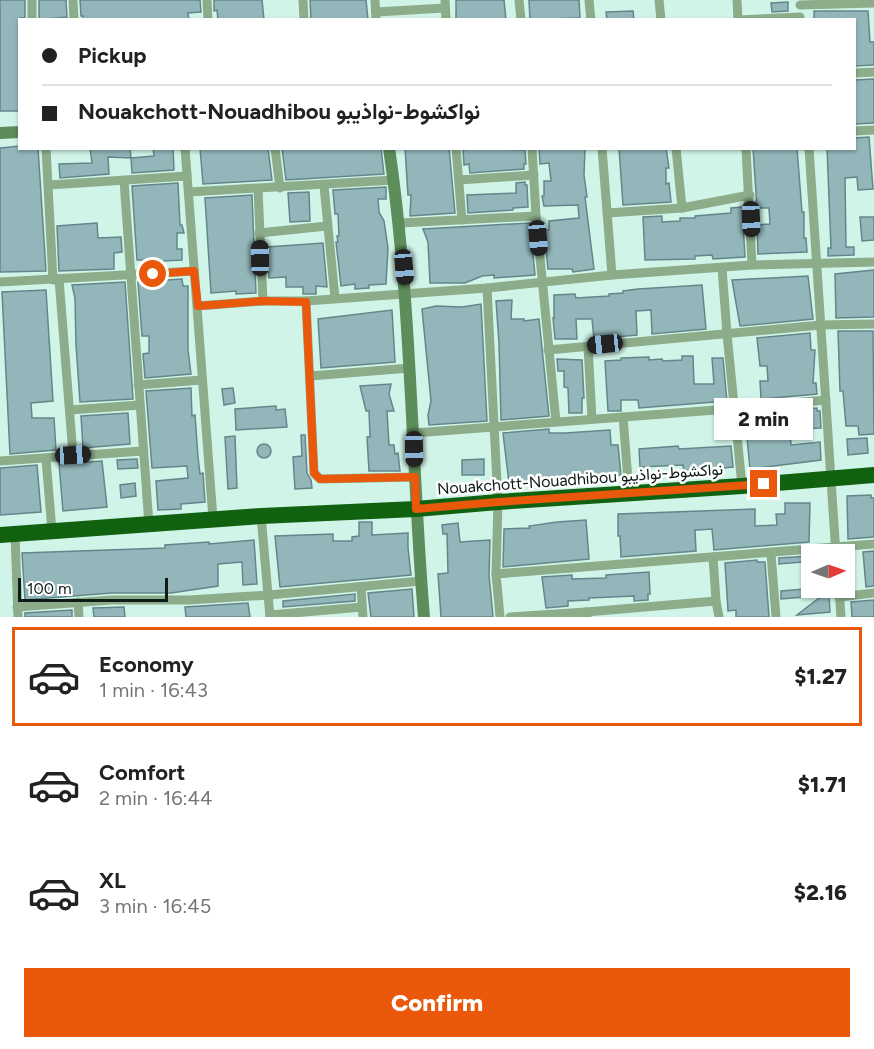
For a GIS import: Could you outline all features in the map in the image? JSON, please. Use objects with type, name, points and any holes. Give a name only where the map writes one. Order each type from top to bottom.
[{"type":"highway","name":"Nouakchott-Nouadhibou نواكشوط-نواذيبو","points":[[7,535],[213,519],[416,509],[874,475]]},
{"type":"street","points":[[32,0],[32,18]]},
{"type":"street","points":[[73,0],[74,18]]},
{"type":"street","points":[[207,0],[208,18]]},
{"type":"street","points":[[303,0],[304,18]]},
{"type":"street","points":[[375,0],[376,16],[445,4]]},
{"type":"street","points":[[519,0],[521,18]]},
{"type":"street","points":[[590,0],[591,18]]},
{"type":"street","points":[[659,0],[661,18]]},
{"type":"street","points":[[737,0],[739,18]]},
{"type":"street","points":[[800,18],[800,2],[868,2]]},
{"type":"street","points":[[856,73],[874,72]]},
{"type":"street","points":[[856,131],[874,130]]},
{"type":"street","points":[[0,133],[18,132]]},
{"type":"street","points":[[46,150],[73,455]]},
{"type":"street","points":[[185,150],[213,519]]},
{"type":"street","points":[[275,150],[280,188]]},
{"type":"street","points":[[389,150],[400,223],[406,293],[416,509],[424,617]]},
{"type":"street","points":[[456,150],[462,220]]},
{"type":"street","points":[[532,150],[536,216],[556,422]]},
{"type":"street","points":[[602,150],[612,275]]},
{"type":"street","points":[[676,150],[682,208]]},
{"type":"street","points":[[746,150],[753,265]]},
{"type":"street","points":[[809,150],[836,544]]},
{"type":"street","points":[[459,180],[534,175]]},
{"type":"street","points":[[49,185],[187,176]]},
{"type":"street","points":[[189,192],[324,186],[394,180]]},
{"type":"street","points":[[124,181],[149,525]]},
{"type":"street","points":[[324,186],[335,298]]},
{"type":"street","points":[[258,189],[263,301]]},
{"type":"street","points":[[607,213],[682,208],[750,195]]},
{"type":"street","points":[[400,223],[536,216]]},
{"type":"street","points":[[259,232],[327,226]]},
{"type":"street","points":[[198,306],[263,301],[306,302],[753,265],[874,262]]},
{"type":"street","points":[[723,268],[742,486]]},
{"type":"street","points":[[0,282],[194,271]]},
{"type":"street","points":[[487,288],[498,502],[496,574],[500,617]]},
{"type":"street","points":[[306,302],[316,477],[320,479],[415,477]]},
{"type":"street","points":[[548,350],[821,325],[874,324]]},
{"type":"street","points":[[588,346],[592,419]]},
{"type":"street","points":[[310,376],[410,368]]},
{"type":"street","points":[[138,385],[202,380]]},
{"type":"street","points":[[414,433],[826,400]]},
{"type":"street","points":[[70,410],[140,405]]},
{"type":"street","points":[[623,417],[629,493]]},
{"type":"street","points":[[0,461],[143,451]]},
{"type":"street","points":[[46,459],[52,531]]},
{"type":"street","points":[[261,516],[270,616],[362,612],[361,587]]},
{"type":"street","points":[[7,535],[17,612],[78,602],[269,596],[421,581]]},
{"type":"street","points":[[855,548],[874,544]]},
{"type":"street","points":[[496,574],[801,553]]},
{"type":"street","points":[[771,554],[776,617]]},
{"type":"street","points":[[713,557],[719,617]]},
{"type":"street","points":[[855,593],[874,594]]},
{"type":"street","points":[[839,598],[841,617]]},
{"type":"street","points":[[510,617],[586,614],[716,600]]},
{"type":"street","points":[[78,602],[79,617]]},
{"type":"building","points":[[0,0],[25,0],[25,18],[18,18],[18,111],[0,111]]},
{"type":"building","points":[[39,0],[66,0],[67,17],[39,18]]},
{"type":"building","points":[[80,0],[200,0],[201,12],[188,13],[189,18],[83,18]]},
{"type":"building","points":[[214,0],[262,0],[264,18],[218,18],[217,10],[214,11]]},
{"type":"building","points":[[310,0],[366,0],[368,18],[311,18]]},
{"type":"building","points":[[456,0],[504,0],[506,18],[456,18]]},
{"type":"building","points":[[529,0],[579,0],[580,18],[530,18]]},
{"type":"building","points":[[788,2],[788,11],[772,12],[771,3]]},
{"type":"building","points":[[633,11],[634,18],[607,18],[606,12]]},
{"type":"building","points":[[814,11],[868,11],[870,42],[874,42],[874,65],[856,66],[856,18],[814,18]]},
{"type":"building","points":[[874,79],[874,123],[856,124],[856,80]]},
{"type":"building","points":[[869,137],[873,189],[858,190],[857,177],[845,178],[846,247],[854,247],[854,255],[828,256],[828,248],[831,248],[827,150],[856,150],[856,138]]},
{"type":"building","points":[[18,146],[18,150],[38,150],[46,271],[0,272],[0,148]]},
{"type":"building","points":[[90,150],[130,150],[131,158],[108,157],[109,174],[60,178],[59,164],[92,163]]},
{"type":"building","points":[[153,150],[173,150],[174,170],[132,173],[131,158],[154,156]]},
{"type":"building","points":[[200,150],[268,150],[272,180],[203,184]]},
{"type":"building","points":[[282,150],[381,150],[384,174],[286,180]]},
{"type":"building","points":[[405,150],[449,150],[455,213],[410,216],[411,195],[408,195]]},
{"type":"building","points":[[463,150],[525,150],[524,169],[470,173],[469,164],[464,165]]},
{"type":"building","points":[[539,150],[585,150],[584,175],[587,197],[585,197],[594,269],[573,272],[572,269],[548,269],[544,230],[549,230],[549,221],[579,218],[578,205],[544,206],[542,196],[544,196],[544,181],[551,181],[549,163],[540,164]]},
{"type":"building","points":[[619,150],[666,150],[669,168],[666,168],[666,184],[669,183],[671,202],[623,205]]},
{"type":"building","points":[[753,150],[797,150],[807,252],[758,254],[757,225],[770,224],[769,208],[757,208]]},
{"type":"building","points":[[525,182],[528,207],[468,213],[467,195],[516,193],[516,183]]},
{"type":"building","points":[[178,183],[180,225],[184,233],[177,233],[177,249],[182,249],[182,260],[144,262],[144,260],[137,260],[132,186]]},
{"type":"building","points":[[386,187],[386,199],[378,199],[388,248],[386,284],[355,289],[355,284],[341,286],[336,242],[339,236],[338,214],[335,214],[333,190]]},
{"type":"building","points":[[309,192],[310,221],[290,222],[288,193]]},
{"type":"building","points":[[252,195],[256,293],[236,294],[236,291],[211,293],[205,198]]},
{"type":"building","points":[[742,207],[745,257],[713,259],[712,255],[695,256],[695,259],[645,260],[643,217],[662,216],[662,222],[680,221],[680,218],[731,213],[731,208]]},
{"type":"building","points":[[860,217],[874,217],[874,240],[862,241]]},
{"type":"building","points":[[97,223],[98,238],[121,237],[122,252],[114,253],[114,269],[59,271],[57,226]]},
{"type":"building","points":[[530,223],[535,275],[494,278],[494,275],[482,276],[465,283],[430,283],[428,242],[423,229]]},
{"type":"building","points":[[323,243],[327,287],[316,286],[316,294],[303,294],[303,287],[286,287],[286,277],[269,278],[267,247]]},
{"type":"building","points":[[874,270],[874,317],[836,318],[835,274]]},
{"type":"building","points":[[808,276],[813,319],[740,326],[732,280]]},
{"type":"building","points":[[182,279],[183,286],[188,286],[188,350],[191,374],[145,378],[143,354],[149,353],[149,336],[142,336],[138,282]]},
{"type":"building","points":[[125,282],[133,399],[80,402],[75,298],[72,285]]},
{"type":"building","points":[[702,285],[706,329],[652,334],[651,310],[636,311],[637,335],[594,339],[592,319],[576,319],[577,339],[555,339],[554,295],[575,294],[576,298],[609,296],[609,294],[638,289]]},
{"type":"building","points":[[46,290],[53,401],[31,403],[32,418],[54,418],[56,450],[10,454],[2,292]]},
{"type":"building","points":[[512,300],[511,319],[524,319],[524,321],[539,319],[549,416],[501,420],[496,301]]},
{"type":"building","points":[[481,304],[487,421],[429,425],[428,415],[431,401],[422,309],[436,306],[462,307]]},
{"type":"building","points":[[392,310],[395,362],[321,368],[318,319]]},
{"type":"building","points":[[838,331],[873,331],[874,434],[859,435],[858,426],[846,426],[843,391],[840,391]]},
{"type":"building","points":[[810,333],[811,350],[815,350],[813,383],[816,383],[817,394],[761,399],[760,381],[768,381],[767,366],[760,366],[757,338]]},
{"type":"building","points":[[682,356],[693,356],[694,384],[714,384],[712,358],[723,358],[727,401],[639,408],[638,400],[621,400],[621,411],[608,411],[605,361],[649,357],[649,360],[682,360]]},
{"type":"building","points":[[557,359],[582,360],[584,398],[582,398],[582,413],[569,413],[568,388],[564,387],[564,371],[558,371]]},
{"type":"building","points":[[391,384],[389,394],[394,411],[387,411],[389,445],[394,445],[395,454],[398,453],[400,471],[369,471],[367,437],[370,437],[369,411],[366,411],[360,386]]},
{"type":"building","points":[[191,388],[192,416],[195,415],[198,457],[200,474],[203,473],[205,502],[181,504],[181,509],[158,510],[156,481],[188,478],[187,466],[152,468],[146,391]]},
{"type":"building","points":[[233,388],[235,403],[224,405],[222,389]]},
{"type":"building","points":[[276,406],[276,410],[285,409],[287,427],[236,430],[235,409]]},
{"type":"building","points":[[817,408],[817,411],[820,411],[821,428],[790,429],[791,445],[820,442],[821,460],[750,469],[745,417],[762,415],[762,413]]},
{"type":"building","points":[[128,413],[130,444],[83,448],[81,416]]},
{"type":"building","points":[[549,429],[549,433],[610,430],[611,445],[618,445],[621,475],[509,483],[503,433]]},
{"type":"building","points":[[301,435],[305,435],[307,473],[312,488],[295,489],[293,457],[302,456]]},
{"type":"building","points":[[235,436],[237,488],[228,489],[225,437]]},
{"type":"building","points":[[867,438],[868,453],[848,455],[847,439]]},
{"type":"building","points":[[264,444],[269,446],[271,451],[269,456],[264,458],[259,456],[257,451],[259,446]]},
{"type":"building","points":[[678,446],[679,449],[731,446],[733,467],[684,472],[683,465],[640,467],[639,449]]},
{"type":"building","points":[[137,459],[138,468],[118,469],[117,460]]},
{"type":"building","points":[[484,459],[484,475],[462,475],[462,460]]},
{"type":"building","points":[[102,461],[107,507],[63,511],[59,464]]},
{"type":"building","points":[[37,465],[41,512],[0,515],[0,468]]},
{"type":"building","points":[[135,483],[136,496],[121,498],[120,485]]},
{"type":"building","points":[[871,495],[871,498],[874,498],[874,537],[848,539],[847,496]]},
{"type":"building","points":[[785,503],[810,503],[809,542],[714,550],[712,529],[695,530],[696,551],[621,557],[618,514],[755,509],[755,526],[777,525],[776,514],[785,514]]},
{"type":"building","points":[[586,520],[589,559],[503,567],[504,529],[530,528],[529,526]]},
{"type":"building","points":[[359,522],[372,522],[372,535],[408,533],[411,575],[280,587],[275,536],[333,534],[333,541],[352,541],[352,537],[359,536]]},
{"type":"building","points":[[458,523],[460,542],[490,540],[489,575],[493,617],[441,617],[438,574],[448,573],[447,534],[443,534],[442,525]]},
{"type":"building","points":[[254,540],[257,584],[243,585],[242,562],[218,564],[218,586],[171,593],[111,593],[25,600],[22,553],[165,548],[165,545]]},
{"type":"building","points":[[874,551],[874,586],[866,587],[863,552]]},
{"type":"building","points":[[801,557],[801,562],[779,564],[779,558]]},
{"type":"building","points":[[757,560],[757,562],[765,562],[769,617],[736,617],[736,610],[728,611],[725,563]]},
{"type":"building","points":[[649,572],[648,600],[634,601],[634,596],[589,598],[589,600],[568,601],[568,606],[546,608],[542,577],[572,575],[572,579],[606,578],[606,575]]},
{"type":"building","points":[[412,589],[414,617],[371,617],[368,593]]},
{"type":"building","points":[[801,589],[801,597],[781,599],[781,591]]},
{"type":"building","points":[[355,594],[355,601],[283,607],[283,601]]},
{"type":"building","points":[[819,598],[829,598],[830,612],[797,615]]},
{"type":"building","points":[[874,600],[874,617],[852,617],[851,602]]},
{"type":"building","points":[[248,603],[250,617],[186,617],[185,607]]},
{"type":"building","points":[[124,607],[125,617],[94,617],[93,608]]},
{"type":"building","points":[[72,610],[72,617],[25,617],[25,613]]},
{"type":"route","points":[[153,274],[194,271],[198,306],[263,301],[306,302],[314,473],[320,479],[415,477],[416,509],[764,484]]}]
